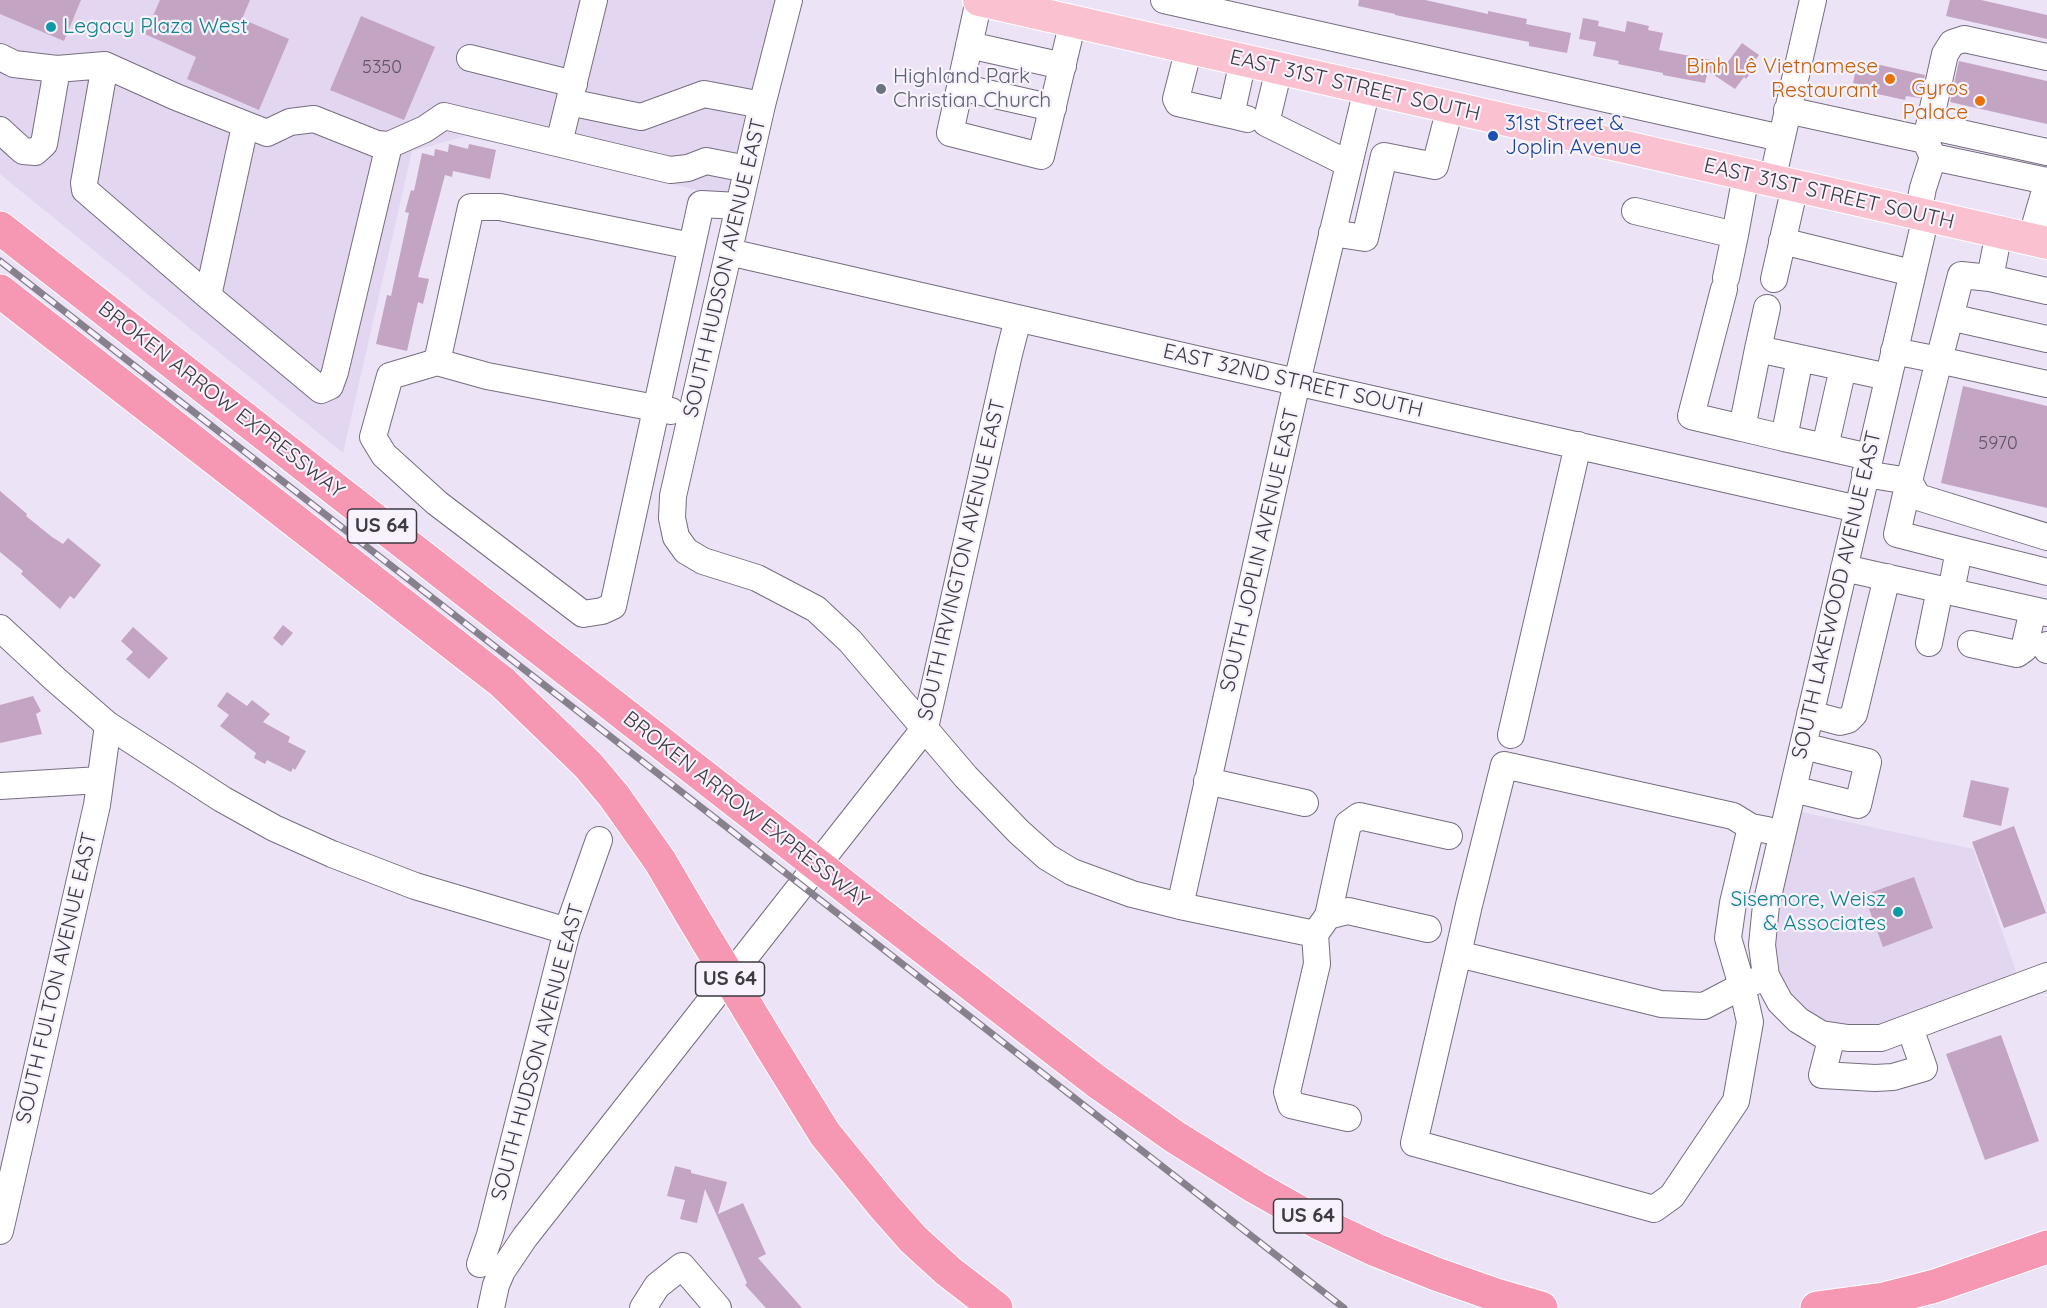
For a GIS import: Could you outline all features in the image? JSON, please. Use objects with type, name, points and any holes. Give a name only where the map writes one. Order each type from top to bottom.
[{"type":"highway","name":"BROKEN ARROW EXPRESSWAY","points":[[0,228],[871,907],[1096,1081],[1175,1137],[1255,1187],[1317,1222],[1376,1250],[1436,1274],[1541,1308]]},
{"type":"highway","name":"US 64","points":[[0,291],[502,682],[588,765],[614,796],[660,861],[825,1134],[913,1239],[996,1308]]},
{"type":"highway","points":[[1817,1308],[1905,1294],[2047,1247]]},
{"type":"main road","name":"EAST 31ST STREET SOUTH","points":[[979,0],[2039,241]]},
{"type":"street","points":[[559,143],[594,0]]},
{"type":"street","name":"SOUTH HUDSON AVENUE EAST","points":[[789,0],[762,105],[691,416],[672,508],[672,518],[676,537],[686,551],[703,561],[757,578],[816,609],[850,641],[925,728]]},
{"type":"street","points":[[979,0],[951,133],[1041,156],[1073,21]]},
{"type":"street","name":"EAST 31ST STREET SOUTH","points":[[1164,0],[1781,138]]},
{"type":"street","points":[[1813,0],[1771,180],[1735,235],[1725,284],[1691,416],[1826,447],[1908,481],[1918,497],[2047,537]]},
{"type":"street","name":"SOUTH LAKEWOOD AVENUE EAST","points":[[2047,57],[1964,39],[1952,43],[1945,54],[1929,141],[1922,215],[1912,273],[1766,905],[1761,945],[1767,976],[1780,1002],[1798,1020],[1821,1034],[1848,1038],[1881,1038],[2047,976]]},
{"type":"street","points":[[969,45],[1063,66]]},
{"type":"street","points":[[1189,48],[1176,99],[1178,103],[1266,123],[1349,164]]},
{"type":"street","points":[[0,57],[14,64],[57,69],[105,65],[245,126],[267,133],[290,122],[314,119],[377,144],[389,145],[425,129],[444,116],[670,170],[688,168],[706,161],[747,169]]},
{"type":"street","points":[[471,58],[641,117],[704,94],[762,105]]},
{"type":"street","points":[[1222,113],[1235,59]]},
{"type":"street","points":[[105,65],[84,183],[85,190],[321,390],[330,386],[335,372],[389,145]]},
{"type":"street","points":[[0,130],[24,151],[35,152],[44,144],[57,69]]},
{"type":"street","points":[[1266,123],[1280,69]]},
{"type":"street","points":[[960,87],[1053,108]]},
{"type":"street","name":"SOUTH JOPLIN AVENUE EAST","points":[[1180,906],[1297,382],[1367,89]]},
{"type":"street","points":[[1332,232],[1365,238],[1384,156],[1435,166],[1450,108]]},
{"type":"street","points":[[1787,110],[1929,141],[2047,182],[2039,241]]},
{"type":"street","points":[[208,296],[245,126]]},
{"type":"street","points":[[1929,141],[2047,152]]},
{"type":"street","points":[[1771,180],[1782,241],[1774,279]]},
{"type":"street","points":[[691,416],[656,407],[487,376],[437,362],[390,376],[373,437],[384,454],[437,504],[583,614],[602,611],[613,606],[656,407],[691,246],[701,204],[739,206]]},
{"type":"street","points":[[437,362],[471,207],[500,207],[691,246]]},
{"type":"street","points":[[1635,211],[1735,235]]},
{"type":"street","points":[[1990,278],[2000,232]]},
{"type":"street","points":[[1782,241],[1912,273]]},
{"type":"street","name":"EAST 32ND STREET SOUTH","points":[[729,252],[1858,509]]},
{"type":"street","points":[[2047,291],[1990,278],[1961,275],[1908,481],[1897,534],[2047,572]]},
{"type":"street","points":[[1742,428],[1767,308]]},
{"type":"street","points":[[1950,317],[2047,339]]},
{"type":"street","name":"SOUTH IRVINGTON AVENUE EAST","points":[[491,1268],[540,1218],[925,728],[1018,319]]},
{"type":"street","points":[[1758,349],[1888,377]]},
{"type":"street","points":[[1894,351],[2047,384]]},
{"type":"street","points":[[1784,438],[1800,358]]},
{"type":"street","points":[[1826,447],[1843,368]]},
{"type":"street","points":[[1511,735],[1578,445]]},
{"type":"street","points":[[636,500],[672,508]]},
{"type":"street","points":[[1929,643],[1959,550]]},
{"type":"street","points":[[1844,568],[2040,611],[2024,649],[2017,654],[1971,644]]},
{"type":"street","points":[[1810,714],[1840,722],[1848,720],[1854,714],[1887,577]]},
{"type":"street","points":[[0,628],[108,725],[222,799],[274,828],[332,855],[415,886],[567,931]]},
{"type":"street","name":"SOUTH FULTON AVENUE EAST","points":[[0,1231],[97,805],[108,725]]},
{"type":"street","points":[[925,728],[966,777],[1019,832],[1047,857],[1072,872],[1098,883],[1180,906],[1321,925],[1348,911],[1428,929]]},
{"type":"street","points":[[1793,789],[1858,805],[1868,762],[1803,746]]},
{"type":"street","points":[[1751,827],[1732,903],[1728,938],[1750,1022],[1736,1101],[1672,1196],[1654,1209],[1414,1143],[1504,765],[1733,816],[1751,827],[1783,833]]},
{"type":"street","points":[[0,786],[100,780]]},
{"type":"street","points":[[1207,781],[1305,803]]},
{"type":"street","points":[[1348,1118],[1292,1104],[1287,1092],[1317,964],[1321,925],[1348,824],[1359,816],[1449,836]]},
{"type":"street","name":"SOUTH HUDSON AVENUE EAST","points":[[491,1308],[496,1285],[491,1268],[490,1235],[567,931],[599,840]]},
{"type":"street","points":[[1458,954],[1661,1004],[1704,1006],[1767,976]]},
{"type":"street","points":[[1832,1036],[1822,1075],[1893,1077],[1924,1068],[1910,1028]]},
{"type":"street","points":[[643,1308],[657,1286],[682,1266],[718,1308]]},
{"type":"shaded area","points":[[0,0],[777,0],[727,197],[466,136],[412,151],[343,453],[0,174]]},
{"type":"shaded area","points":[[1797,811],[1973,849],[2017,974],[1875,1028],[1828,1024],[1805,1013],[1789,997],[1775,973],[1772,920]]},
{"type":"building","name":"Legacy Plaza West","points":[[0,0],[81,0],[64,41],[0,14]]},
{"type":"building","points":[[160,0],[250,0],[242,19],[289,39],[259,110],[187,79],[196,57],[145,34]]},
{"type":"building","points":[[1359,0],[1425,0],[1488,14],[1488,11],[1527,19],[1526,24],[1571,33],[1567,53],[1529,46],[1529,42],[1358,6]]},
{"type":"building","points":[[1950,0],[1981,0],[2047,15],[2047,39],[1946,16]]},
{"type":"building","points":[[361,16],[435,47],[404,120],[330,90]]},
{"type":"building","points":[[1583,18],[1599,21],[1598,26],[1625,32],[1627,21],[1649,26],[1648,30],[1663,33],[1659,50],[1727,63],[1742,43],[1759,55],[1754,62],[1757,64],[1735,89],[1708,71],[1705,83],[1618,64],[1619,61],[1593,56],[1596,42],[1579,39]]},
{"type":"building","name":"Binh Lê Vietnamese Restaurant","points":[[1858,60],[1925,75],[1920,98],[1906,96],[1905,100],[1868,92],[1870,87],[1853,83]]},
{"type":"building","points":[[1959,61],[2047,81],[2047,124],[1950,102]]},
{"type":"building","points":[[449,144],[468,149],[469,144],[496,150],[490,179],[453,171],[452,177],[445,175],[418,277],[429,279],[423,304],[418,302],[407,351],[376,344],[387,295],[391,296],[409,213],[405,212],[411,190],[414,191],[422,153],[434,156],[435,149],[448,152]]},
{"type":"building","points":[[1963,386],[2047,406],[2047,508],[1941,483]]},
{"type":"building","points":[[0,491],[52,537],[63,544],[68,538],[101,565],[74,599],[70,596],[60,609],[21,574],[23,571],[0,552]]},
{"type":"building","points":[[283,625],[293,633],[282,646],[273,638]]},
{"type":"building","points":[[133,627],[168,658],[149,679],[126,659],[133,652],[121,641]]},
{"type":"building","points":[[227,692],[247,706],[252,700],[270,714],[263,722],[290,737],[288,742],[306,751],[295,770],[293,768],[291,772],[267,760],[265,764],[254,758],[256,753],[220,726],[229,715],[217,706]]},
{"type":"building","points":[[33,696],[41,711],[36,714],[42,734],[0,743],[0,705]]},
{"type":"building","points":[[1971,780],[2009,788],[2001,826],[1963,817]]},
{"type":"building","points":[[2014,826],[2046,913],[2004,928],[1972,842]]},
{"type":"building","name":"Sisemore, Weisz & Associates","points":[[1914,877],[1933,928],[1883,947],[1864,895]]},
{"type":"building","points":[[2001,1035],[2039,1141],[1985,1160],[1946,1054]]},
{"type":"building","points":[[675,1166],[691,1170],[691,1173],[727,1182],[718,1214],[743,1203],[766,1254],[758,1258],[802,1308],[766,1308],[745,1285],[747,1283],[705,1189],[697,1223],[680,1219],[685,1200],[667,1196]]},
{"type":"railway","points":[[0,261],[1344,1308]]},
{"type":"place","name":"Legacy Plaza West","points":[[51,27]]},
{"type":"place","name":"Binh Lê Vietnamese Restaurant","points":[[1890,79]]},
{"type":"place","name":"Highland Park Christian Church","points":[[881,89]]},
{"type":"place","name":"Gyros Palace","points":[[1980,101]]},
{"type":"place","name":"31st Street & Joplin Avenue","points":[[1493,136]]},
{"type":"place","name":"Sisemore, Weisz & Associates","points":[[1898,912]]}]
